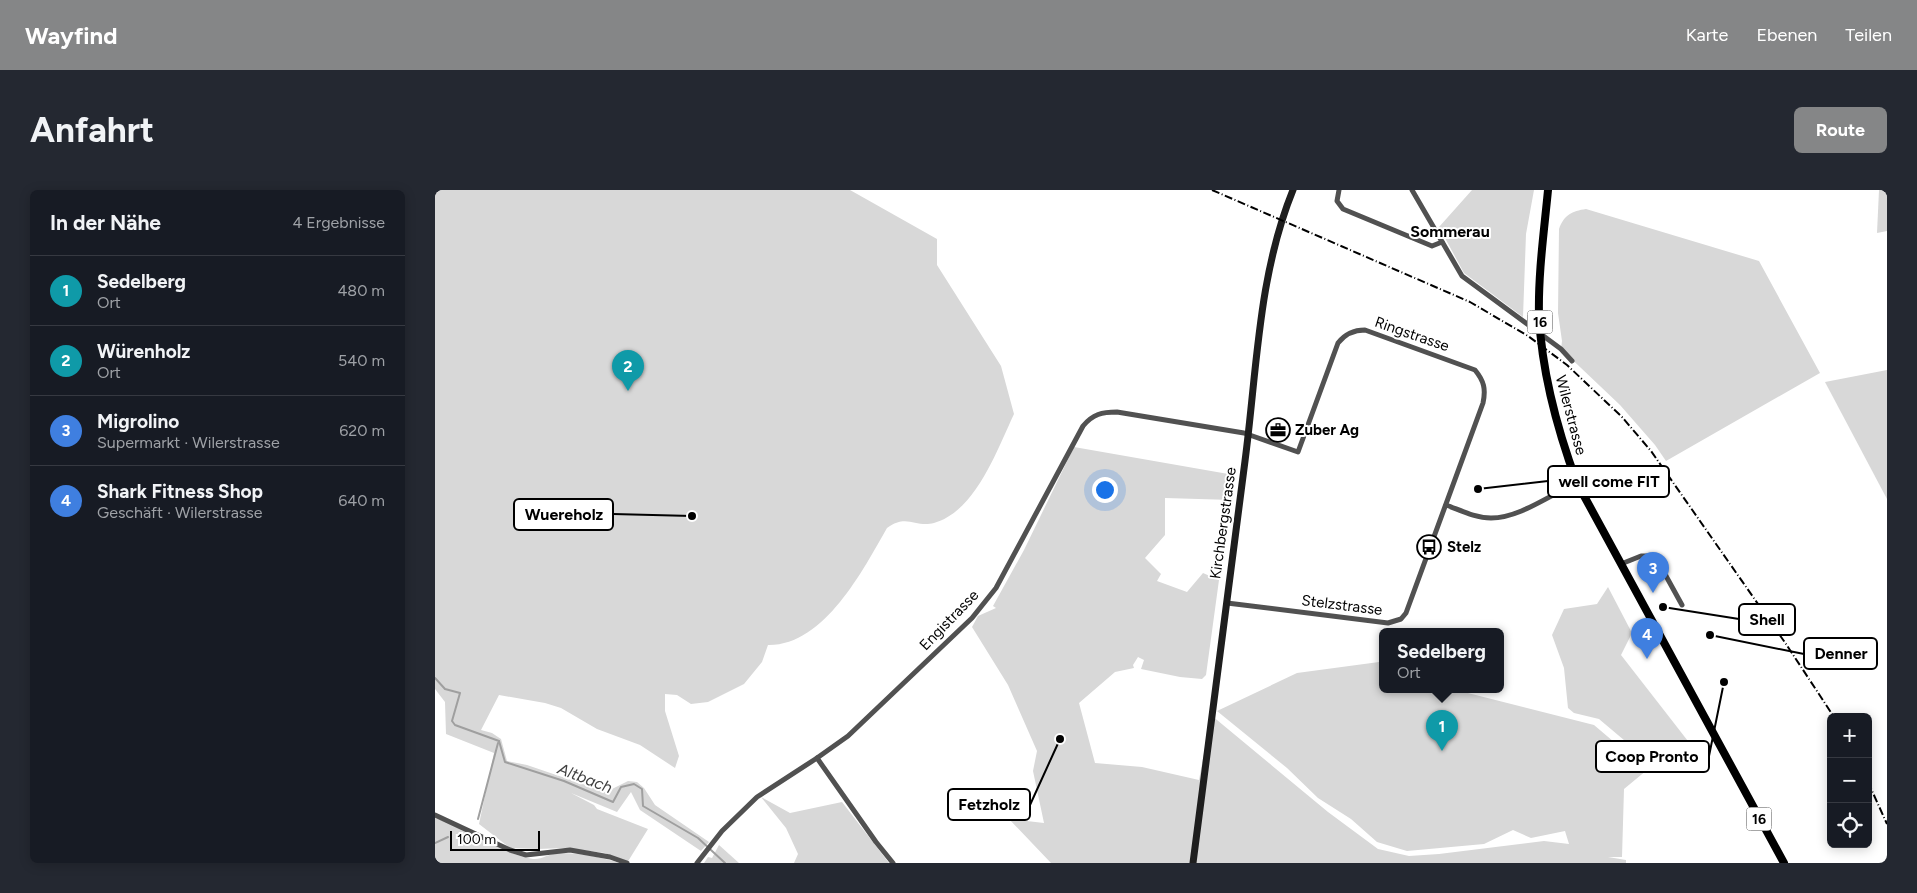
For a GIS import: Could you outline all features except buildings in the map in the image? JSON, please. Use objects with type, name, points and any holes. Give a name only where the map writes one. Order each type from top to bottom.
[{"type":"main road","name":"Kirchbergstrasse","points":[[1193,863],[1249,434],[1263,306],[1281,224],[1293,190]]},
{"type":"main road","name":"Wilerstrasse","points":[[1548,190],[1539,315],[1543,357],[1559,432],[1577,483],[1784,863]]},
{"type":"street","points":[[1339,190],[1337,201],[1343,209],[1432,246],[1441,242]]},
{"type":"street","points":[[1412,190],[1462,276],[1554,344],[1572,361]]},
{"type":"street","name":"Ringstrasse","points":[[1249,434],[1298,452],[1338,343],[1343,337],[1355,330],[1365,330],[1467,366],[1475,370],[1484,383],[1485,393],[1483,404],[1446,505]]},
{"type":"street","name":"Engistrasse","points":[[697,863],[731,821],[757,797],[847,736],[972,618],[996,588],[1088,420],[1096,414],[1117,412],[1249,434]]},
{"type":"street","points":[[1446,505],[1491,518],[1502,516],[1544,500],[1577,483]]},
{"type":"street","name":"Stelzstrasse","points":[[1227,603],[1388,623],[1395,622],[1406,613],[1446,505]]},
{"type":"street","points":[[1621,564],[1641,556],[1655,556],[1682,605]]},
{"type":"street","points":[[817,758],[893,863]]},
{"type":"street","points":[[435,815],[510,850],[526,855],[570,850],[627,863]]},
{"type":"shaded area","points":[[435,190],[850,190],[937,239],[937,265],[1001,366],[1014,414],[992,461],[973,493],[962,506],[949,516],[934,523],[921,524],[906,521],[887,528],[854,584],[839,603],[807,633],[788,642],[768,645],[762,662],[744,684],[708,702],[691,704],[677,695],[665,694],[665,711],[679,756],[675,768],[640,745],[597,729],[561,708],[545,703],[499,695],[481,730],[492,733],[501,739],[507,761],[527,765],[606,792],[628,781],[637,782],[644,788],[655,805],[709,842],[701,851],[640,810],[631,792],[617,812],[571,793],[594,805],[597,809],[648,829],[627,863],[605,853],[564,848],[510,848],[479,824],[494,753],[446,734],[445,702],[435,689]]},
{"type":"shaded area","points":[[1472,190],[1534,190],[1526,234],[1523,317],[1464,273],[1439,227]]},
{"type":"shaded area","points":[[1879,190],[1887,190],[1887,231],[1877,233]]},
{"type":"shaded area","points":[[1586,209],[1759,261],[1820,373],[1666,461],[1655,445],[1620,405],[1561,349],[1562,341],[1558,313],[1559,229],[1563,220],[1569,214]]},
{"type":"shaded area","points":[[1887,370],[1887,499],[1825,382]]},
{"type":"shaded area","points":[[1074,447],[1234,475],[1232,500],[1165,498],[1165,535],[1145,558],[1161,574],[1157,581],[1187,592],[1203,573],[1219,580],[1206,675],[1202,679],[1180,677],[1141,669],[1144,660],[1138,657],[1133,665],[1134,668],[1115,672],[1079,703],[1095,763],[1142,767],[1199,780],[1211,715],[1328,812],[1378,849],[1409,856],[1544,841],[1569,844],[1565,831],[1531,838],[1513,830],[1484,844],[1407,851],[1377,842],[1351,819],[1318,798],[1287,768],[1217,711],[1297,673],[1379,662],[1379,693],[1468,693],[1594,725],[1647,770],[1624,789],[1622,857],[1608,857],[1626,860],[1626,863],[1051,863],[1009,819],[1044,823],[1033,771],[1037,751],[1008,685],[972,627],[978,616],[996,608],[993,606],[1024,550]]},
{"type":"shaded area","points":[[1608,587],[1632,633],[1621,655],[1691,745],[1657,764],[1650,762],[1599,719],[1574,713],[1568,708],[1564,668],[1552,635],[1564,609],[1597,604]]},
{"type":"shaded area","points":[[761,797],[790,813],[842,802],[889,863],[794,863],[798,854],[786,828]]},
{"type":"shaded area","points":[[435,818],[471,831],[471,835],[509,852],[533,859],[556,853],[567,853],[620,863],[435,863]]},
{"type":"shaded area","points":[[719,845],[739,863],[704,863],[708,857],[712,858]]},
{"type":"waterway","points":[[435,678],[445,689],[460,693],[452,721],[455,725],[499,741]]},
{"type":"waterway","name":"Altbach","points":[[499,741],[505,762],[564,781],[613,802],[621,787],[634,784],[642,789],[643,806],[698,838],[725,863]]},
{"type":"waterway","points":[[478,819],[498,743]]},
{"type":"waterway","points":[[435,843],[448,837]]},
{"type":"railway","points":[[1212,190],[1470,302],[1528,336],[1567,365],[1622,417],[1651,451],[1786,644],[1831,713]]},
{"type":"railway","points":[[1872,791],[1887,824]]},
{"type":"place","name":"Würenholz","points":[[628,391]]},
{"type":"place","name":"Zuber Ag","points":[[1278,430]]},
{"type":"place","name":"well come FIT","points":[[1478,489]]},
{"type":"place","name":"Wuereholz","points":[[692,516]]},
{"type":"place","name":"Stelz","points":[[1429,547]]},
{"type":"place","name":"Migrolino","points":[[1653,593]]},
{"type":"place","name":"Shell","points":[[1663,607]]},
{"type":"place","name":"Denner","points":[[1710,635]]},
{"type":"place","name":"Shark Fitness Shop","points":[[1647,659]]},
{"type":"place","name":"Coop Pronto","points":[[1724,682]]},
{"type":"place","name":"Fetzholz","points":[[1060,739]]},
{"type":"place","name":"Sedelberg","points":[[1442,751]]},
{"type":"district","name":"Sommerau","points":[[1450,231]]}]
